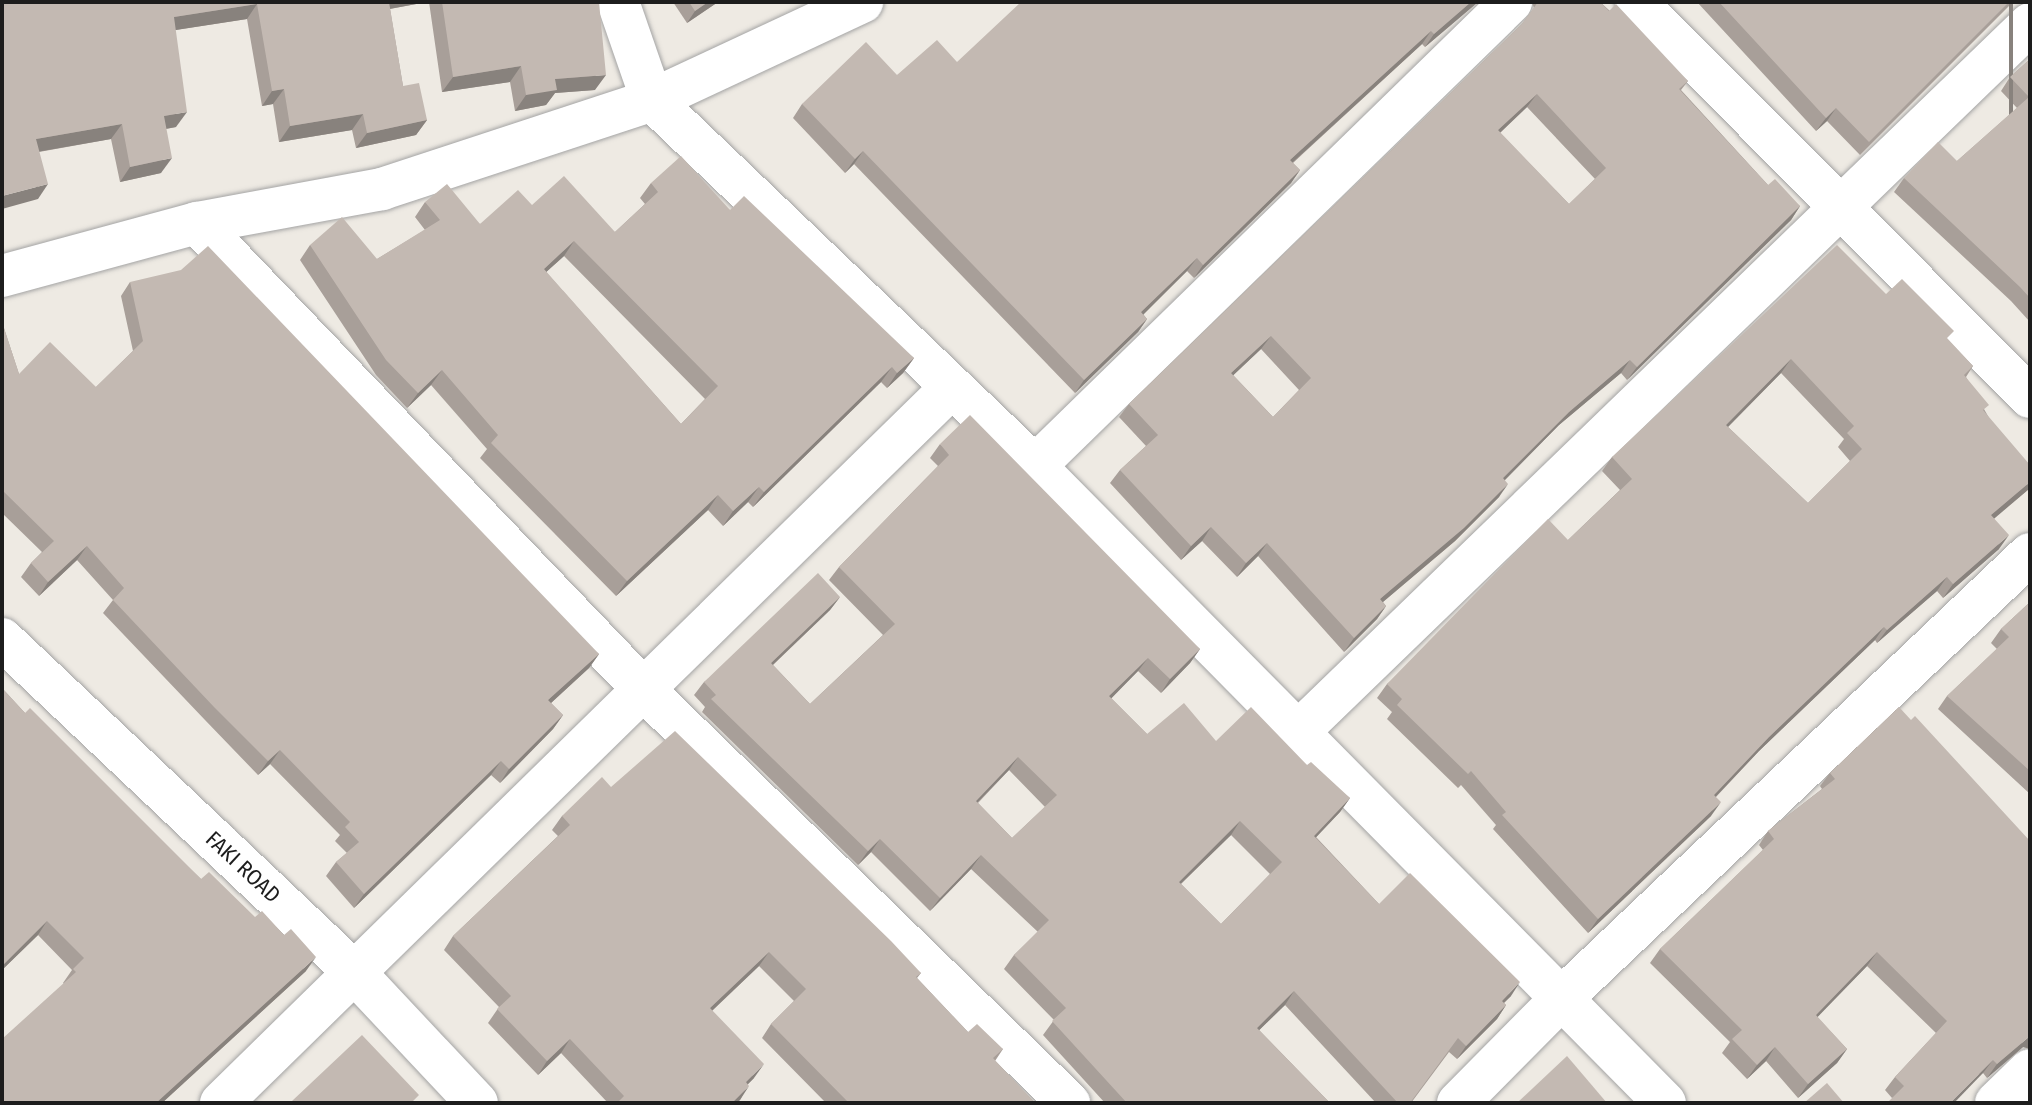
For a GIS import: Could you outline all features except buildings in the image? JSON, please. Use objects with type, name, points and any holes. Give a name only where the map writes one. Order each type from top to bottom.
[{"type":"street","points":[[618,2],[652,100],[1035,466],[1564,996],[1665,1103]]},
{"type":"street","points":[[2,276],[197,223],[382,189],[652,100],[862,2]]},
{"type":"street","points":[[1035,466],[1511,2]]},
{"type":"street","points":[[1636,2],[1841,212],[2030,397]]},
{"type":"street","points":[[1299,731],[1841,212],[2030,24]]},
{"type":"street","points":[[197,223],[644,690],[1069,1103]]},
{"type":"street","points":[[221,1103],[952,387]]},
{"type":"street","points":[[1458,1103],[1564,996],[2030,554]]},
{"type":"street","name":"FAKI ROAD","points":[[2,639],[353,971],[477,1103]]},
{"type":"street","points":[[1996,1103],[2030,1070]]}]
